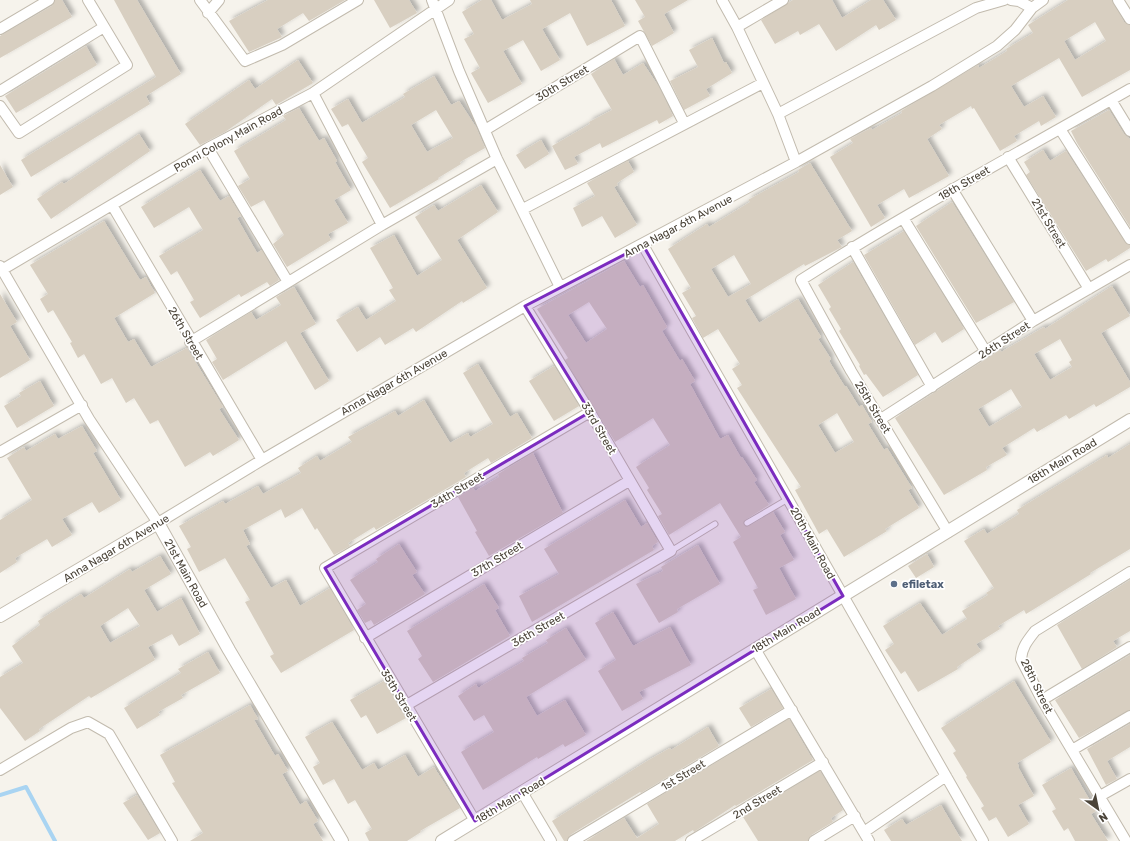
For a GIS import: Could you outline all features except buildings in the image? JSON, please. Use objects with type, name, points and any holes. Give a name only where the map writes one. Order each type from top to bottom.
[{"type":"street","points":[[0,29],[49,0]]},
{"type":"street","points":[[0,106],[19,134],[126,65],[88,0]]},
{"type":"street","points":[[200,0],[208,13],[245,61],[282,45],[358,0]]},
{"type":"street","points":[[208,13],[219,0]]},
{"type":"street","name":"Ponni Colony Main Road","points":[[1,269],[208,148],[313,93],[434,4],[449,0]]},
{"type":"street","points":[[722,0],[737,27],[778,114],[796,162]]},
{"type":"street","points":[[737,27],[783,0]]},
{"type":"street","points":[[778,114],[976,8],[1004,0]]},
{"type":"street","points":[[1011,0],[1019,1],[1032,8]]},
{"type":"street","name":"Anna Nagar 6th Avenue","points":[[0,616],[262,460],[526,306],[643,245],[932,86],[997,46],[1015,30],[1032,8],[1043,0]]},
{"type":"street","points":[[1118,0],[1130,19]]},
{"type":"street","points":[[434,4],[459,71],[497,159],[523,209],[560,287]]},
{"type":"street","points":[[0,91],[104,27]]},
{"type":"street","name":"30th Street","points":[[485,130],[640,36],[684,122]]},
{"type":"street","points":[[523,209],[684,122],[763,83]]},
{"type":"street","name":"18th Street","points":[[801,280],[852,247],[1130,89]]},
{"type":"street","points":[[313,93],[382,225]]},
{"type":"street","points":[[1111,100],[1130,131]]},
{"type":"street","points":[[1060,128],[1130,240]]},
{"type":"street","points":[[208,148],[288,282]]},
{"type":"street","name":"21st Street","points":[[1008,157],[1089,289]]},
{"type":"street","points":[[190,342],[382,225],[497,159]]},
{"type":"street","points":[[952,189],[1033,321]]},
{"type":"street","name":"26th Street","points":[[112,205],[190,342],[262,460]]},
{"type":"street","points":[[903,218],[986,352]]},
{"type":"street","name":"20th Main Road","points":[[643,245],[983,841]]},
{"type":"street","points":[[852,247],[932,387]]},
{"type":"street","name":"26th Street","points":[[881,419],[1033,321],[1130,265]]},
{"type":"street","name":"21st Main Road","points":[[1,269],[82,405],[158,523],[229,650],[342,841]]},
{"type":"street","name":"25th Street","points":[[801,280],[851,371],[948,532]]},
{"type":"street","name":"33rd Street","points":[[526,306],[671,551]]},
{"type":"street","points":[[0,452],[82,405]]},
{"type":"street","name":"34th Street","points":[[325,568],[590,412]]},
{"type":"street","name":"18th Main Road","points":[[442,841],[1130,420]]},
{"type":"street","name":"37th Street","points":[[364,638],[629,481]]},
{"type":"street","name":"36th Street","points":[[405,706],[671,551]]},
{"type":"street","name":"35th Street","points":[[325,568],[364,638],[475,821]]},
{"type":"street","name":"28th Street","points":[[1126,841],[1042,700],[1021,659],[1022,651],[1027,641],[1035,631],[1130,572]]},
{"type":"street","points":[[1042,700],[1130,647]]},
{"type":"street","points":[[755,649],[867,837],[946,776]]},
{"type":"street","name":"1st Street","points":[[573,841],[792,710]]},
{"type":"street","points":[[1072,750],[1130,716]]},
{"type":"street","points":[[0,770],[71,728],[88,722],[109,734],[170,840]]},
{"type":"street","name":"2nd Street","points":[[691,841],[823,762]]},
{"type":"street","points":[[1100,796],[1130,779]]},
{"type":"street","points":[[522,792],[551,841]]},
{"type":"street","points":[[814,841],[855,816]]},
{"type":"lane","points":[[747,523],[788,499]]},
{"type":"lane","points":[[671,551],[715,524]]},
{"type":"highlighted area","points":[[643,245],[843,596],[475,821],[325,568],[590,412],[525,306]]},
{"type":"waterway","points":[[0,795],[26,787],[55,841]]},
{"type":"place","name":"efiletax","points":[[894,584]]}]
